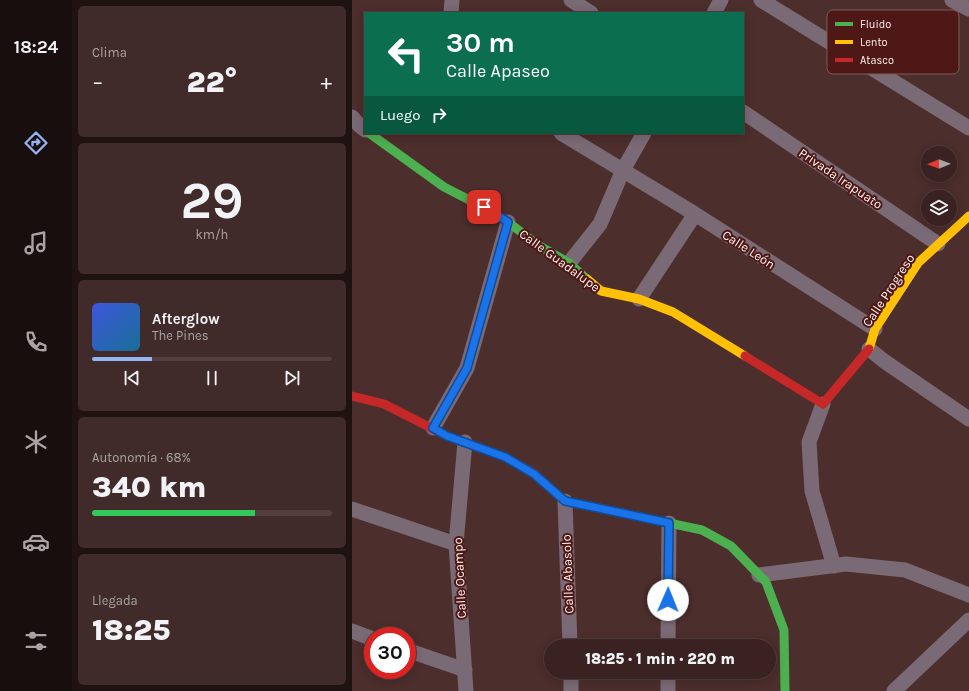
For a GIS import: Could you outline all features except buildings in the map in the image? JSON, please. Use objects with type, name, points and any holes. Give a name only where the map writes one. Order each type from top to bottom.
[{"type":"street","points":[[451,12],[452,0]]},
{"type":"street","points":[[571,0],[590,12]]},
{"type":"street","points":[[715,12],[721,0]]},
{"type":"street","points":[[761,0],[827,41]]},
{"type":"street","points":[[952,0],[969,9]]},
{"type":"street","points":[[881,74],[969,128]]},
{"type":"street","name":"Privada Irapuato","points":[[744,113],[938,244]]},
{"type":"street","name":"Calle Guadalupe","points":[[369,134],[444,187],[484,207],[508,222],[538,245],[569,263],[601,291],[639,299],[673,312],[823,404]]},
{"type":"street","name":"Calle León","points":[[564,134],[695,214],[875,329]]},
{"type":"street","points":[[569,263],[600,224],[623,170],[643,134]]},
{"type":"street","points":[[639,299],[695,214]]},
{"type":"street","name":"Calle Progreso","points":[[870,349],[875,329],[918,263],[969,216]]},
{"type":"street","points":[[433,428],[467,368],[508,222]]},
{"type":"street","points":[[834,566],[812,491],[809,442],[823,404],[870,349],[884,361],[969,419]]},
{"type":"street","points":[[352,396],[384,404],[433,428],[505,457],[529,470],[565,501],[702,530],[731,546],[766,582],[784,630],[785,691]]},
{"type":"street","name":"Calle Ocampo","points":[[465,442],[456,544],[466,691]]},
{"type":"street","name":"Calle Abasolo","points":[[565,501],[570,639]]},
{"type":"street","points":[[352,509],[456,544]]},
{"type":"street","points":[[668,639],[669,523]]},
{"type":"street","points":[[759,575],[846,564],[905,570],[969,595]]},
{"type":"street","points":[[894,691],[969,620]]},
{"type":"street","points":[[352,631],[364,636]]},
{"type":"street","points":[[416,653],[465,670]]},
{"type":"street","points":[[570,679],[571,691]]},
{"type":"street","points":[[668,679],[668,691]]},
{"type":"traffic: fast","points":[[370,134],[444,187],[508,222],[538,245],[569,263],[587,279]]},
{"type":"traffic: fast","points":[[541,480],[565,501],[702,530],[731,546],[766,582],[784,630],[785,691]]},
{"type":"traffic: slow","points":[[869,349],[875,329],[918,263],[969,216]]},
{"type":"traffic: slow","points":[[587,279],[601,291],[639,299],[673,312],[745,356]]},
{"type":"traffic: jam","points":[[745,356],[823,404],[869,349]]},
{"type":"traffic: jam","points":[[352,396],[384,404],[447,436],[505,457],[535,474],[541,480]]},
{"type":"route","points":[[484,207],[508,222],[467,368],[433,428],[447,436],[505,457],[534,474],[565,501],[669,523],[668,600]]}]
